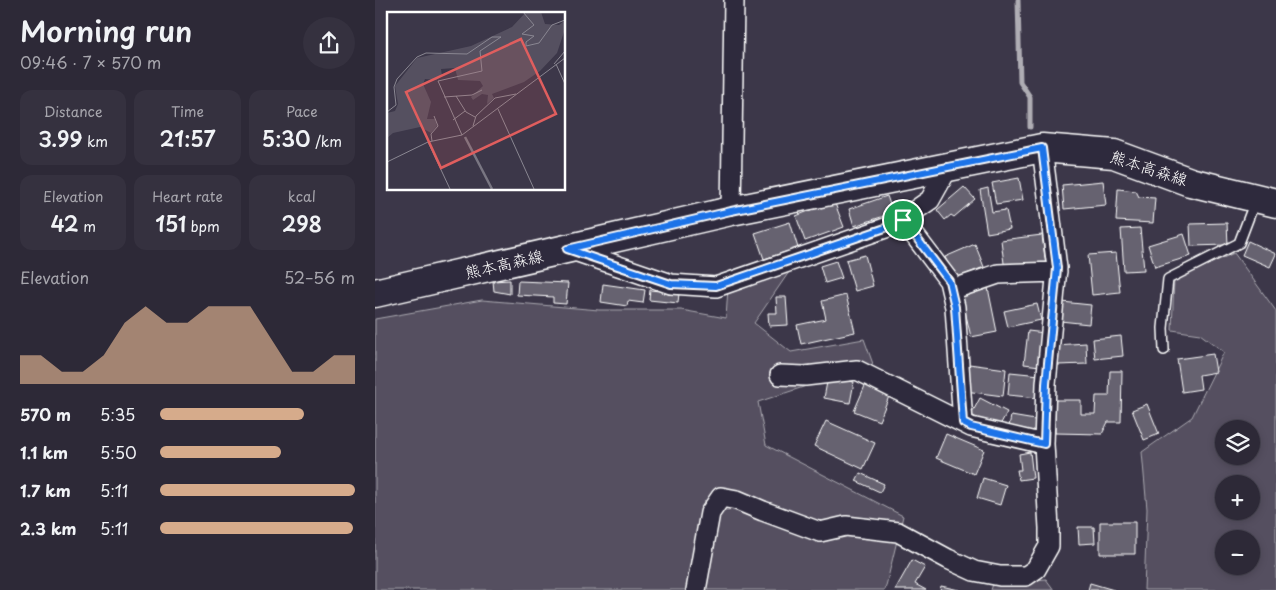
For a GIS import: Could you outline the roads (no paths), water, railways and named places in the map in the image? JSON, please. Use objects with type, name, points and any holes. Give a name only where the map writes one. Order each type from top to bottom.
[{"type":"main road","name":"熊本高森線","points":[[375,294],[731,211],[1042,148],[1115,154],[1190,182],[1266,201]]},
{"type":"street","points":[[731,211],[734,0]]},
{"type":"street","points":[[696,590],[710,513],[721,496],[737,500],[820,532],[846,526],[898,532],[974,571],[1000,576],[1026,576],[1036,569],[1049,546],[1044,444],[1046,384],[1057,272],[1042,148]]},
{"type":"street","points":[[567,249],[671,284],[716,286],[894,225],[931,200],[949,166]]},
{"type":"street","points":[[903,220],[949,281],[955,307],[963,423]]},
{"type":"street","points":[[951,290],[998,274],[1057,272]]},
{"type":"street","points":[[781,375],[805,376],[857,370],[971,427],[1044,444]]},
{"type":"lane","points":[[1164,350],[1163,328],[1168,279],[1239,243],[1266,201]]},
{"type":"waterway","points":[[1018,0],[1020,82],[1030,97],[1030,127]]}]
